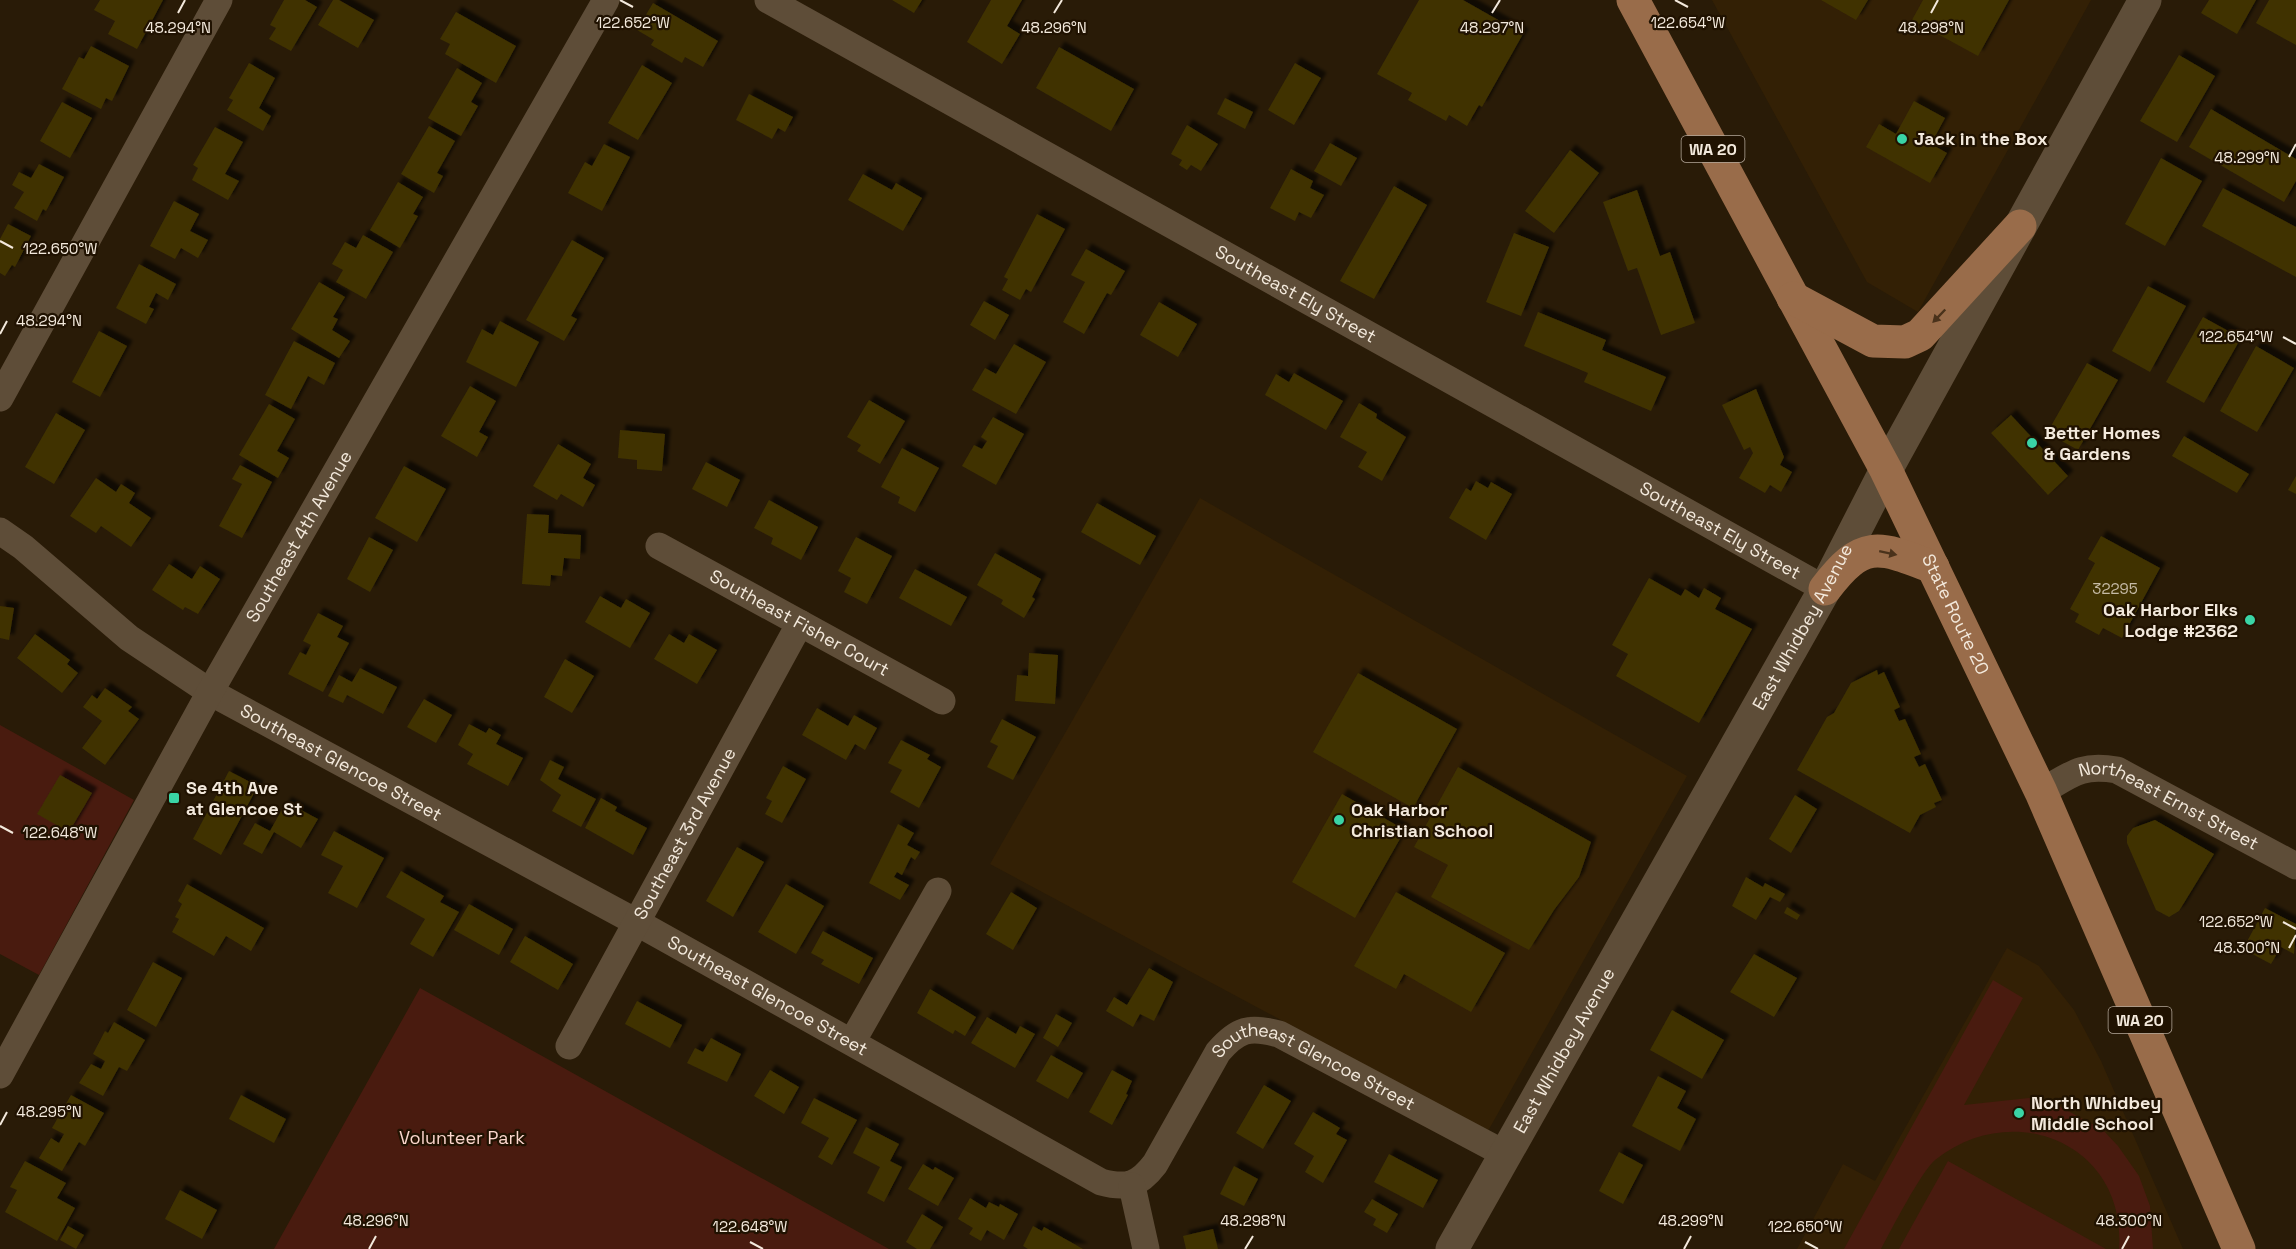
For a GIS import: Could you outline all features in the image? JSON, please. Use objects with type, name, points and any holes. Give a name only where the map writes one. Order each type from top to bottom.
[{"type":"main road","name":"State Route 20","points":[[1633,0],[1886,470],[2041,792],[2239,1249]]},
{"type":"main road","points":[[1793,298],[1873,341],[1905,342],[1920,335],[2020,226]]},
{"type":"main road","points":[[1825,589],[1843,565],[1862,552],[1883,550],[1933,567]]},
{"type":"street","points":[[0,398],[219,0]]},
{"type":"street","name":"Southeast 4th Avenue","points":[[0,1075],[210,692],[606,0]]},
{"type":"street","name":"Southeast Ely Street","points":[[768,0],[1825,589]]},
{"type":"street","name":"East Whidbey Avenue","points":[[1452,1249],[1825,589],[1886,470],[2145,0]]},
{"type":"street","name":"Southeast Glencoe Street","points":[[0,531],[23,547],[129,638],[210,692],[636,922],[1101,1182],[1116,1186],[1132,1186],[1144,1178],[1155,1164],[1218,1052],[1229,1039],[1244,1030],[1261,1029],[1278,1034],[1505,1154]]},
{"type":"street","name":"Southeast Fisher Court","points":[[659,546],[942,701]]},
{"type":"street","name":"Southeast 3rd Avenue","points":[[569,1046],[800,623]]},
{"type":"street","name":"Northeast Ernst Street","points":[[2041,792],[2077,771],[2094,766],[2117,770],[2296,866]]},
{"type":"street","points":[[852,1042],[938,891]]},
{"type":"street","points":[[1132,1186],[1146,1249]]},
{"type":"shaded area","points":[[1712,0],[2091,0],[1918,312],[1867,282]]},
{"type":"shaded area","name":"Oak Harbor Christian School","points":[[1200,498],[1687,776],[1488,1131],[990,864]]},
{"type":"shaded area","name":"North Whidbey Middle School","points":[[2007,948],[2039,966],[2074,1010],[2101,1061],[2183,1249],[1797,1249],[1843,1164],[1875,1181]]},
{"type":"green space","points":[[0,725],[134,800],[39,975],[0,954]]},
{"type":"green space","points":[[1993,980],[2023,998],[1964,1105],[2029,1098],[2057,1105],[2103,1130],[2118,1146],[2139,1176],[2150,1206],[2153,1249],[2119,1249],[2117,1213],[2105,1182],[2085,1159],[2060,1142],[2030,1133],[1998,1133],[1966,1141],[1935,1160],[1914,1188],[1881,1249],[1844,1249]]},
{"type":"green space","name":"Volunteer Park","points":[[420,988],[889,1249],[274,1249]]},
{"type":"green space","points":[[1948,1161],[2106,1249],[1899,1249]]},
{"type":"building","points":[[100,0],[163,0],[137,49],[108,34],[115,21],[94,10]]},
{"type":"building","points":[[284,0],[305,0],[317,7],[291,51],[269,39],[276,28],[270,25]]},
{"type":"building","points":[[333,0],[339,0],[374,20],[358,48],[318,25]]},
{"type":"building","points":[[892,0],[922,0],[914,13]]},
{"type":"building","points":[[991,0],[1022,0],[1007,26],[1020,34],[1002,64],[967,42]]},
{"type":"building","points":[[1419,0],[1463,0],[1523,34],[1482,107],[1479,105],[1467,126],[1449,115],[1446,121],[1408,100],[1412,93],[1377,74]]},
{"type":"building","points":[[1821,0],[1868,0],[1856,20]]},
{"type":"building","points":[[1923,0],[2009,0],[1978,56],[1912,20]]},
{"type":"building","points":[[2209,0],[2256,0],[2237,34],[2201,13]]},
{"type":"building","points":[[2269,0],[2296,0],[2296,45],[2256,23]]},
{"type":"building","points":[[653,3],[718,41],[703,67],[685,57],[682,63],[651,45],[654,40],[637,30]]},
{"type":"building","points":[[456,12],[516,46],[496,83],[445,54],[450,44],[440,39]]},
{"type":"building","points":[[91,46],[129,66],[112,101],[106,98],[101,109],[62,89],[79,57],[84,59]]},
{"type":"building","points":[[1059,47],[1134,89],[1111,131],[1036,88]]},
{"type":"building","points":[[2179,55],[2215,76],[2177,142],[2140,121]]},
{"type":"building","points":[[249,63],[275,78],[259,108],[271,116],[263,131],[227,110],[233,100],[229,98]]},
{"type":"building","points":[[1295,63],[1321,78],[1294,125],[1268,110]]},
{"type":"building","points":[[642,65],[672,83],[638,140],[608,123]]},
{"type":"building","points":[[457,68],[482,83],[471,102],[478,106],[461,136],[428,118]]},
{"type":"building","points":[[749,94],[793,117],[785,132],[778,128],[772,139],[736,120]]},
{"type":"building","points":[[1225,98],[1253,112],[1245,129],[1217,114]]},
{"type":"building","name":"Jack in the Box","points":[[1914,101],[1945,118],[1931,144],[1947,153],[1930,183],[1866,147],[1879,124],[1896,134]]},
{"type":"building","points":[[62,102],[92,118],[70,158],[40,141]]},
{"type":"building","points":[[2211,109],[2296,159],[2296,181],[2284,202],[2189,147]]},
{"type":"building","points":[[1187,125],[1218,144],[1201,171],[1191,165],[1187,170],[1179,165],[1182,160],[1171,154]]},
{"type":"building","points":[[429,126],[455,141],[437,173],[443,176],[434,193],[401,174]]},
{"type":"building","points":[[215,127],[243,142],[225,174],[239,181],[228,200],[192,180],[198,168],[193,165]]},
{"type":"building","points":[[1330,143],[1357,158],[1341,186],[1314,171]]},
{"type":"building","points":[[604,144],[630,157],[602,211],[568,193],[585,162],[592,166]]},
{"type":"building","points":[[1570,150],[1599,173],[1554,233],[1525,211]]},
{"type":"building","points":[[2161,158],[2202,181],[2165,246],[2125,224]]},
{"type":"building","points":[[39,164],[64,177],[46,211],[43,209],[37,221],[14,208],[24,192],[12,185],[19,172],[31,178]]},
{"type":"building","points":[[1291,169],[1313,181],[1310,188],[1324,195],[1311,218],[1299,212],[1295,221],[1270,208]]},
{"type":"building","points":[[863,174],[892,190],[896,183],[922,198],[903,231],[848,200]]},
{"type":"building","points":[[398,182],[423,197],[413,214],[418,216],[400,248],[370,230]]},
{"type":"building","points":[[1394,186],[1427,205],[1374,299],[1340,281]]},
{"type":"building","points":[[2223,188],[2296,227],[2296,277],[2202,226]]},
{"type":"building","points":[[1637,190],[1660,256],[1670,252],[1695,323],[1661,335],[1637,268],[1628,271],[1603,202]]},
{"type":"building","points":[[174,201],[199,214],[190,231],[208,240],[198,258],[181,248],[175,259],[150,246]]},
{"type":"building","points":[[1037,214],[1065,229],[1031,292],[1026,289],[1020,300],[1002,290],[1008,279],[1004,277]]},
{"type":"building","points":[[8,224],[31,236],[15,267],[12,265],[5,276],[0,273],[0,239]]},
{"type":"building","points":[[1514,233],[1549,247],[1521,316],[1486,302]]},
{"type":"building","points":[[363,235],[393,252],[366,299],[336,282],[343,270],[332,264],[345,242],[356,248]]},
{"type":"building","points":[[572,240],[604,258],[571,316],[577,319],[564,341],[526,320]]},
{"type":"building","points":[[1086,249],[1125,271],[1111,295],[1107,293],[1084,334],[1063,322],[1085,282],[1071,275]]},
{"type":"building","points":[[139,264],[176,284],[168,300],[156,293],[149,307],[154,309],[146,324],[116,308]]},
{"type":"building","points":[[319,282],[345,297],[333,317],[338,319],[332,330],[350,341],[339,358],[291,329]]},
{"type":"building","points":[[2148,286],[2186,306],[2150,372],[2112,351]]},
{"type":"building","points":[[984,301],[1009,315],[995,340],[970,325]]},
{"type":"building","points":[[1159,302],[1197,324],[1178,357],[1140,335]]},
{"type":"building","points":[[1538,312],[1606,340],[1602,350],[1666,377],[1651,411],[1584,382],[1588,373],[1524,346]]},
{"type":"building","points":[[2203,317],[2241,338],[2204,403],[2166,382]]},
{"type":"building","points":[[500,321],[539,342],[516,387],[466,362],[482,329],[493,335]]},
{"type":"building","points":[[99,331],[127,346],[100,397],[72,382]]},
{"type":"building","points":[[294,341],[335,363],[324,385],[308,376],[291,409],[265,395]]},
{"type":"building","points":[[1014,344],[1046,362],[1016,414],[972,390],[985,368],[996,374]]},
{"type":"building","points":[[2256,346],[2294,368],[2257,432],[2220,411]]},
{"type":"building","points":[[2087,363],[2118,380],[2078,450],[2047,433]]},
{"type":"building","points":[[1294,373],[1343,401],[1326,430],[1265,395],[1276,374],[1289,382]]},
{"type":"building","points":[[470,386],[496,401],[479,432],[488,437],[477,457],[441,436]]},
{"type":"building","points":[[1756,389],[1784,457],[1780,465],[1792,472],[1781,492],[1770,485],[1765,493],[1739,478],[1753,453],[1750,447],[1744,450],[1722,405]]},
{"type":"building","points":[[869,400],[905,421],[880,464],[857,451],[861,445],[847,437]]},
{"type":"building","points":[[1359,403],[1377,414],[1376,418],[1406,437],[1382,481],[1358,467],[1367,452],[1340,437]]},
{"type":"building","points":[[269,404],[295,419],[277,451],[289,458],[278,478],[239,455]]},
{"type":"building","points":[[56,413],[85,430],[54,484],[25,467]]},
{"type":"building","points":[[2011,415],[2068,476],[2048,495],[1991,433]]},
{"type":"building","points":[[993,417],[1024,434],[996,485],[962,466],[974,445],[982,449],[987,441],[981,437]]},
{"type":"building","points":[[620,430],[665,434],[662,471],[637,469],[637,460],[618,458]]},
{"type":"building","points":[[2184,436],[2249,474],[2237,493],[2172,456]]},
{"type":"building","points":[[558,444],[591,464],[583,478],[595,485],[583,507],[561,494],[557,500],[533,486]]},
{"type":"building","points":[[902,448],[939,468],[915,512],[898,503],[900,497],[881,487]]},
{"type":"building","points":[[706,462],[740,480],[727,507],[692,489]]},
{"type":"building","points":[[240,465],[272,482],[242,538],[219,526],[242,484],[232,479]]},
{"type":"building","points":[[404,466],[446,489],[417,542],[375,518]]},
{"type":"building","points":[[2296,476],[2296,494],[2288,490]]},
{"type":"building","points":[[96,478],[116,492],[121,484],[135,493],[129,503],[151,518],[131,547],[101,526],[96,533],[70,516]]},
{"type":"building","points":[[1476,481],[1488,488],[1491,482],[1512,494],[1486,540],[1449,518],[1466,488],[1471,491]]},
{"type":"building","points":[[769,500],[818,527],[801,560],[771,544],[773,538],[754,528]]},
{"type":"building","points":[[1097,503],[1156,536],[1140,565],[1081,532]]},
{"type":"building","points":[[527,514],[549,515],[548,533],[581,535],[580,559],[564,558],[562,576],[551,575],[550,586],[522,584]]},
{"type":"building","points":[[2101,536],[2160,568],[2122,638],[2103,628],[2099,635],[2075,622],[2079,614],[2070,609],[2095,563],[2088,559]]},
{"type":"building","points":[[369,537],[393,550],[370,592],[347,579]]},
{"type":"building","points":[[856,537],[892,556],[867,604],[844,592],[851,578],[838,571]]},
{"type":"building","points":[[995,553],[1041,579],[1032,597],[1035,599],[1024,618],[1001,604],[1003,600],[977,585]]},
{"type":"building","points":[[169,564],[192,579],[200,566],[220,579],[198,614],[185,607],[183,610],[152,590]]},
{"type":"building","points":[[915,569],[967,597],[951,626],[899,598]]},
{"type":"building","points":[[1649,578],[1681,596],[1685,589],[1699,598],[1704,588],[1721,598],[1715,609],[1752,629],[1699,723],[1616,676],[1628,654],[1612,645]]},
{"type":"building","points":[[600,596],[621,608],[626,599],[650,613],[630,648],[585,622]]},
{"type":"building","points":[[0,606],[14,608],[9,640],[0,638]]},
{"type":"building","points":[[318,613],[343,626],[337,637],[349,643],[323,692],[288,674],[300,652],[306,655],[311,645],[303,641]]},
{"type":"building","points":[[35,634],[70,660],[67,664],[78,673],[62,693],[17,658]]},
{"type":"building","points":[[669,634],[684,643],[689,634],[717,650],[697,684],[654,659]]},
{"type":"building","points":[[1029,653],[1058,655],[1055,704],[1015,701],[1017,675],[1028,676]]},
{"type":"building","points":[[565,659],[594,676],[572,713],[544,697]]},
{"type":"building","points":[[360,668],[397,687],[383,714],[347,695],[343,703],[328,696],[339,675],[352,682]]},
{"type":"building","points":[[1877,670],[1878,675],[1884,672],[1900,707],[1894,710],[1899,721],[1905,719],[1921,754],[1914,757],[1919,767],[1925,764],[1942,800],[1934,803],[1936,807],[1920,815],[1910,833],[1797,770],[1827,717],[1834,713],[1851,683]]},
{"type":"building","points":[[1358,673],[1457,729],[1413,808],[1313,752]]},
{"type":"building","points":[[105,688],[132,707],[128,711],[139,719],[105,765],[82,748],[102,721],[83,707],[92,695],[97,699]]},
{"type":"building","points":[[424,699],[452,715],[436,743],[407,727]]},
{"type":"building","points":[[817,708],[848,726],[854,715],[877,728],[865,750],[855,744],[846,760],[802,735]]},
{"type":"building","points":[[1002,719],[1036,737],[1013,780],[987,767],[998,746],[990,742]]},
{"type":"building","points":[[469,724],[486,733],[489,728],[501,735],[496,744],[523,758],[508,786],[467,764],[473,754],[458,745]]},
{"type":"building","points":[[901,740],[930,755],[927,759],[941,767],[919,808],[890,792],[902,770],[888,763]]},
{"type":"building","points":[[550,760],[564,767],[558,779],[596,799],[581,827],[552,811],[561,795],[540,780]]},
{"type":"building","points":[[783,766],[806,779],[782,823],[765,814],[772,801],[766,798]]},
{"type":"building","points":[[1458,767],[1591,842],[1579,877],[1554,910],[1529,950],[1431,897],[1448,865],[1414,847]]},
{"type":"building","points":[[229,771],[258,786],[221,855],[193,839]]},
{"type":"building","points":[[60,775],[92,793],[69,832],[37,814]]},
{"type":"building","points":[[1342,794],[1405,830],[1355,918],[1292,882]]},
{"type":"building","points":[[1795,795],[1817,809],[1791,853],[1769,839]]},
{"type":"building","points":[[601,798],[617,807],[615,811],[647,828],[633,855],[585,828]]},
{"type":"building","points":[[286,802],[318,819],[301,848],[274,832],[262,854],[243,844],[255,823],[270,831]]},
{"type":"building","points":[[2155,820],[2214,854],[2179,911],[2169,917],[2156,910],[2127,843],[2127,836],[2133,828]]},
{"type":"building","points":[[898,824],[914,833],[907,845],[920,852],[915,860],[911,857],[902,875],[897,872],[894,877],[909,885],[900,900],[869,883]]},
{"type":"building","points":[[334,831],[384,858],[357,908],[328,893],[343,866],[321,855]]},
{"type":"building","points":[[737,847],[764,862],[733,917],[706,901]]},
{"type":"building","points":[[401,871],[444,896],[440,902],[459,912],[433,957],[410,944],[425,919],[386,897]]},
{"type":"building","points":[[1746,877],[1763,887],[1765,883],[1785,894],[1780,902],[1770,897],[1756,920],[1732,906]]},
{"type":"building","points":[[187,884],[264,928],[251,951],[226,936],[214,956],[172,932],[179,919],[175,917],[182,904],[178,901]]},
{"type":"building","points":[[786,884],[824,906],[796,954],[758,932]]},
{"type":"building","points":[[1011,892],[1037,908],[1013,950],[986,934]]},
{"type":"building","points":[[1396,892],[1505,953],[1471,1012],[1404,974],[1396,989],[1354,966]]},
{"type":"building","points":[[469,904],[513,929],[499,955],[454,930]]},
{"type":"building","points":[[1787,907],[1800,915],[1797,920],[1784,913]]},
{"type":"building","points":[[2265,908],[2296,924],[2294,954],[2281,947],[2271,964],[2243,949]]},
{"type":"building","points":[[823,931],[873,958],[859,984],[821,964],[824,960],[811,953]]},
{"type":"building","points":[[525,936],[573,964],[558,990],[510,962]]},
{"type":"building","points":[[1754,954],[1797,978],[1774,1017],[1730,992]]},
{"type":"building","points":[[153,962],[182,978],[156,1027],[127,1010]]},
{"type":"building","points":[[1149,968],[1173,982],[1154,1021],[1140,1014],[1133,1027],[1106,1011],[1114,997],[1127,1005]]},
{"type":"building","points":[[930,989],[976,1017],[965,1036],[955,1030],[953,1034],[917,1013]]},
{"type":"building","points":[[637,1001],[682,1025],[670,1048],[625,1024]]},
{"type":"building","points":[[1672,1010],[1724,1040],[1702,1079],[1650,1050]]},
{"type":"building","points":[[1056,1014],[1072,1023],[1058,1047],[1043,1038]]},
{"type":"building","points":[[987,1017],[1016,1034],[1020,1026],[1035,1034],[1015,1068],[971,1043]]},
{"type":"building","points":[[114,1022],[145,1040],[127,1071],[119,1067],[103,1096],[79,1083],[91,1064],[101,1069],[105,1061],[93,1054],[105,1031],[108,1033]]},
{"type":"building","points":[[711,1038],[741,1054],[727,1082],[687,1063],[695,1048],[703,1052]]},
{"type":"building","points":[[1051,1055],[1083,1073],[1068,1099],[1036,1081]]},
{"type":"building","points":[[770,1070],[799,1087],[784,1114],[754,1096]]},
{"type":"building","points":[[1112,1070],[1132,1081],[1126,1094],[1128,1095],[1112,1125],[1089,1112]]},
{"type":"building","points":[[1658,1076],[1686,1091],[1677,1108],[1696,1119],[1680,1151],[1632,1126]]},
{"type":"building","points":[[1264,1085],[1291,1101],[1263,1149],[1236,1133]]},
{"type":"building","points":[[71,1095],[104,1113],[85,1146],[79,1142],[62,1171],[39,1158],[51,1138],[59,1143],[64,1134],[52,1128]]},
{"type":"building","points":[[241,1095],[286,1119],[274,1143],[229,1119]]},
{"type":"building","points":[[814,1098],[857,1120],[832,1165],[818,1157],[829,1138],[801,1123]]},
{"type":"building","points":[[1313,1112],[1340,1128],[1336,1134],[1347,1140],[1323,1183],[1305,1172],[1314,1156],[1294,1144]]},
{"type":"building","points":[[866,1127],[899,1144],[890,1161],[902,1167],[884,1202],[867,1193],[880,1167],[853,1153]]},
{"type":"building","points":[[1619,1152],[1643,1165],[1623,1204],[1599,1191]]},
{"type":"building","points":[[1389,1154],[1438,1180],[1423,1208],[1374,1182]]},
{"type":"building","points":[[25,1161],[66,1183],[57,1198],[75,1208],[57,1241],[5,1212],[17,1190],[10,1187]]},
{"type":"building","points":[[923,1164],[933,1170],[935,1167],[954,1178],[938,1206],[908,1189]]},
{"type":"building","points":[[1234,1166],[1258,1179],[1244,1206],[1220,1194]]},
{"type":"building","points":[[180,1190],[217,1210],[202,1239],[165,1219]]},
{"type":"building","points":[[970,1198],[986,1208],[989,1202],[999,1207],[1000,1204],[1018,1214],[1004,1240],[987,1230],[981,1241],[969,1234],[973,1228],[958,1219]]},
{"type":"building","points":[[1372,1199],[1398,1214],[1387,1233],[1373,1225],[1376,1219],[1364,1212]]},
{"type":"building","points":[[922,1214],[943,1227],[930,1249],[917,1249],[906,1242]]},
{"type":"building","points":[[68,1226],[84,1235],[76,1249],[60,1240]]},
{"type":"building","points":[[1033,1226],[1042,1231],[1044,1227],[1083,1249],[1028,1249],[1023,1246]]},
{"type":"building","points":[[1213,1229],[1218,1249],[1186,1249],[1183,1236]]},
{"type":"place","name":"Jack in the Box","points":[[1902,139]]},
{"type":"place","name":"Better Homes & Gardens","points":[[2032,443]]},
{"type":"place","name":"Oak Harbor Elks Lodge #2362","points":[[2250,620]]},
{"type":"place","name":"Se 4th Ave at Glencoe St","points":[[174,798]]},
{"type":"place","name":"Oak Harbor Christian School","points":[[1339,820]]},
{"type":"place","name":"North Whidbey Middle School","points":[[2019,1113]]}]
